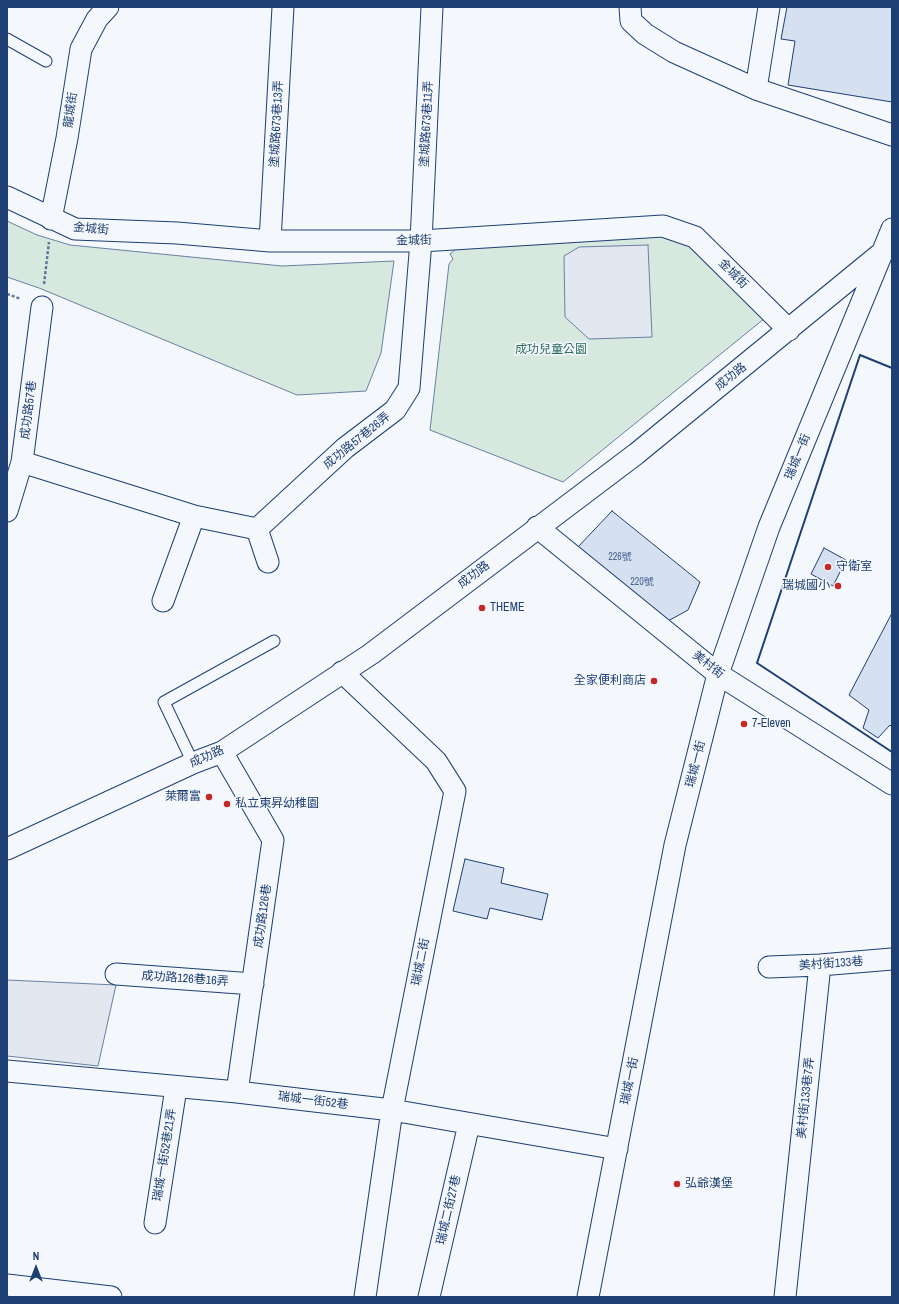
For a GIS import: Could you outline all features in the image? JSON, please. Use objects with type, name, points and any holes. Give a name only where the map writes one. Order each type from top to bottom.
[{"type":"street","name":"龍城街","points":[[51,219],[67,138],[81,49],[97,19],[108,7]]},
{"type":"street","name":"塗城路673巷13弄","points":[[270,241],[283,7]]},
{"type":"street","name":"塗城路673巷11弄","points":[[421,241],[432,7]]},
{"type":"street","points":[[630,7],[631,21],[645,34],[674,52],[756,89],[892,135]]},
{"type":"street","points":[[756,89],[769,7]]},
{"type":"street","name":"金城街","points":[[7,197],[75,230],[177,233],[270,241],[421,241],[663,226],[695,236],[789,330]]},
{"type":"street","name":"成功路","points":[[7,849],[193,763],[222,752],[371,654],[636,454],[789,330],[881,254],[892,230]]},
{"type":"street","name":"成功路57巷26弄","points":[[257,529],[345,448],[395,410],[410,388],[421,241]]},
{"type":"street","name":"瑞城一街","points":[[588,1297],[675,845],[718,674],[769,528],[881,254]]},
{"type":"street","name":"成功路57巷","points":[[7,511],[22,462],[42,307]]},
{"type":"street","points":[[22,462],[194,516],[257,529],[268,562]]},
{"type":"street","points":[[163,600],[194,516]]},
{"type":"street","name":"美村街","points":[[537,528],[718,674],[892,784]]},
{"type":"street","name":"瑞城二街","points":[[342,672],[436,761],[455,791],[392,1110],[365,1297]]},
{"type":"street","name":"成功路126巷","points":[[222,752],[273,840],[237,1092]]},
{"type":"street","name":"美村街133巷","points":[[769,967],[892,960]]},
{"type":"street","name":"美村街133巷7弄","points":[[785,1297],[820,965]]},
{"type":"street","name":"成功路126巷16弄","points":[[116,974],[253,984]]},
{"type":"street","name":"瑞城一街52巷","points":[[7,1071],[176,1088],[237,1092],[392,1110],[617,1149]]},
{"type":"street","name":"瑞城一街52巷21弄","points":[[155,1223],[176,1088]]},
{"type":"street","name":"瑞城二街27巷","points":[[429,1297],[469,1124]]},
{"type":"street","points":[[7,1285],[111,1297]]},
{"type":"lane","points":[[7,39],[46,61]]},
{"type":"lane","points":[[193,763],[164,702],[274,641]]},
{"type":"path","points":[[42,307],[51,219]]},
{"type":"green space","points":[[7,221],[37,235],[70,245],[282,266],[394,261],[381,353],[366,391],[297,395],[39,288],[7,277]]},
{"type":"green space","name":"成功兒童公園","points":[[683,233],[765,318],[563,482],[430,430],[449,264],[453,259],[450,254],[469,238]]},
{"type":"shaded area","points":[[648,245],[652,337],[589,339],[565,317],[564,256],[579,247]]},
{"type":"shaded area","points":[[7,980],[116,985],[98,1066],[7,1056]]},
{"type":"building","points":[[787,7],[892,7],[892,102],[788,85],[795,41],[781,39]]},
{"type":"building","points":[[612,511],[700,582],[688,610],[668,621],[577,548]]},
{"type":"building","name":"守衛室","points":[[824,548],[846,560],[833,586],[811,574]]},
{"type":"building","points":[[892,613],[892,727],[890,725],[878,738],[863,728],[869,710],[849,695]]},
{"type":"building","points":[[465,859],[504,868],[501,883],[548,894],[542,920],[490,908],[487,919],[453,911]]},
{"type":"wall","points":[[892,368],[860,355],[757,663],[892,752]]},
{"type":"place","name":"守衛室","points":[[828,567]]},
{"type":"place","name":"瑞城國小","points":[[838,586]]},
{"type":"place","name":"THEME","points":[[482,608]]},
{"type":"place","name":"全家便利商店","points":[[654,681]]},
{"type":"place","name":"7-Eleven","points":[[744,724]]},
{"type":"place","name":"萊爾富","points":[[209,797]]},
{"type":"place","name":"私立東昇幼稚園","points":[[227,804]]},
{"type":"place","name":"弘爺漢堡","points":[[677,1184]]}]
